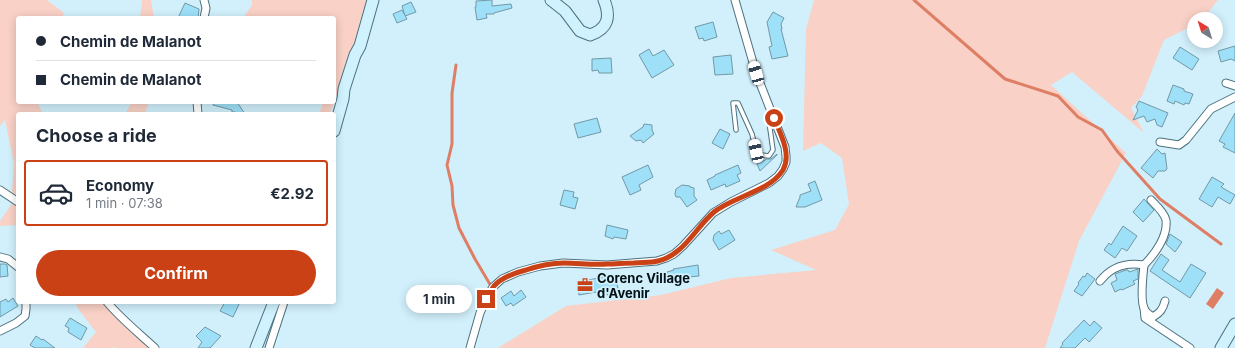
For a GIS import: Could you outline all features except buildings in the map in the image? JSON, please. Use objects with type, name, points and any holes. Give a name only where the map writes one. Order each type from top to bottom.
[{"type":"main road","points":[[336,124],[343,99],[344,89],[355,55],[360,46],[373,0]]},
{"type":"main road","points":[[551,0],[565,11],[580,31],[590,35],[598,33],[604,27],[607,20],[604,0]]},
{"type":"main road","points":[[256,348],[273,304]]},
{"type":"main road","points":[[1221,348],[1235,324]]},
{"type":"main road","points":[[1227,348],[1235,334]]},
{"type":"street","points":[[204,0],[206,8],[204,16]]},
{"type":"street","points":[[470,348],[486,299],[493,287],[502,279],[518,272],[540,266],[563,263],[607,264],[657,261],[666,258],[674,254],[683,246],[713,213],[769,183],[778,176],[783,169],[786,156],[785,147],[781,133],[756,73],[735,0]]},
{"type":"street","points":[[1226,83],[1235,86]]},
{"type":"street","points":[[1160,142],[1179,145],[1186,140],[1211,108],[1235,97]]},
{"type":"street","points":[[0,190],[16,201]]},
{"type":"street","points":[[1100,281],[1113,269],[1133,263],[1144,264],[1152,258],[1165,231],[1166,219],[1161,210],[1151,200]]},
{"type":"street","points":[[0,257],[8,259],[16,265]]},
{"type":"street","points":[[1144,264],[1142,291],[1145,318],[1190,348]]},
{"type":"street","points":[[1144,308],[1149,315],[1153,317],[1159,313],[1165,301]]},
{"type":"street","points":[[0,331],[16,323],[25,316],[26,304]]},
{"type":"street","points":[[108,304],[155,348]]},
{"type":"street","points":[[269,348],[283,304]]},
{"type":"lane","points":[[736,130],[733,103],[738,103],[752,134],[756,151],[769,156],[773,150],[769,122],[774,118]]},
{"type":"shaded area","points":[[0,0],[47,0],[64,13],[63,16],[16,16],[16,104],[38,104],[42,112],[16,112],[16,225],[0,226],[0,221],[11,205],[14,164],[5,120],[0,126]]},
{"type":"shaded area","points":[[142,0],[151,0],[154,16],[140,16]]},
{"type":"shaded area","points":[[252,0],[369,0],[336,96],[336,16],[244,16],[252,5]]},
{"type":"shaded area","points":[[814,0],[1218,0],[1209,12],[1187,12],[1187,28],[1164,40],[1142,96],[1131,108],[1144,133],[1072,72],[1051,85],[1126,153],[1079,241],[1045,348],[498,348],[566,306],[661,295],[731,278],[816,270],[771,250],[835,230],[849,204],[842,158],[821,143],[803,151],[806,29]]},
{"type":"shaded area","points":[[131,104],[148,104],[146,112],[126,112]]},
{"type":"shaded area","points":[[322,104],[333,104],[331,112],[320,112]]},
{"type":"shaded area","points":[[1217,288],[1224,293],[1213,309],[1206,304]]},
{"type":"shaded area","points":[[76,304],[103,304],[149,348],[83,348],[96,332]]},
{"type":"waterway","points":[[914,0],[1005,79],[1058,96],[1078,117],[1102,130],[1117,151],[1160,199],[1221,244]]},
{"type":"waterway","points":[[456,65],[452,93],[452,144],[447,165],[452,186],[453,205],[459,228],[491,286]]},
{"type":"place","name":"Corenc Village d'Avenir","points":[[585,285]]},
{"type":"route","points":[[486,299],[493,287],[502,279],[518,272],[540,266],[563,263],[607,264],[657,261],[674,254],[692,237],[713,213],[721,207],[769,183],[778,176],[786,162],[786,156],[781,133],[774,118]]}]
